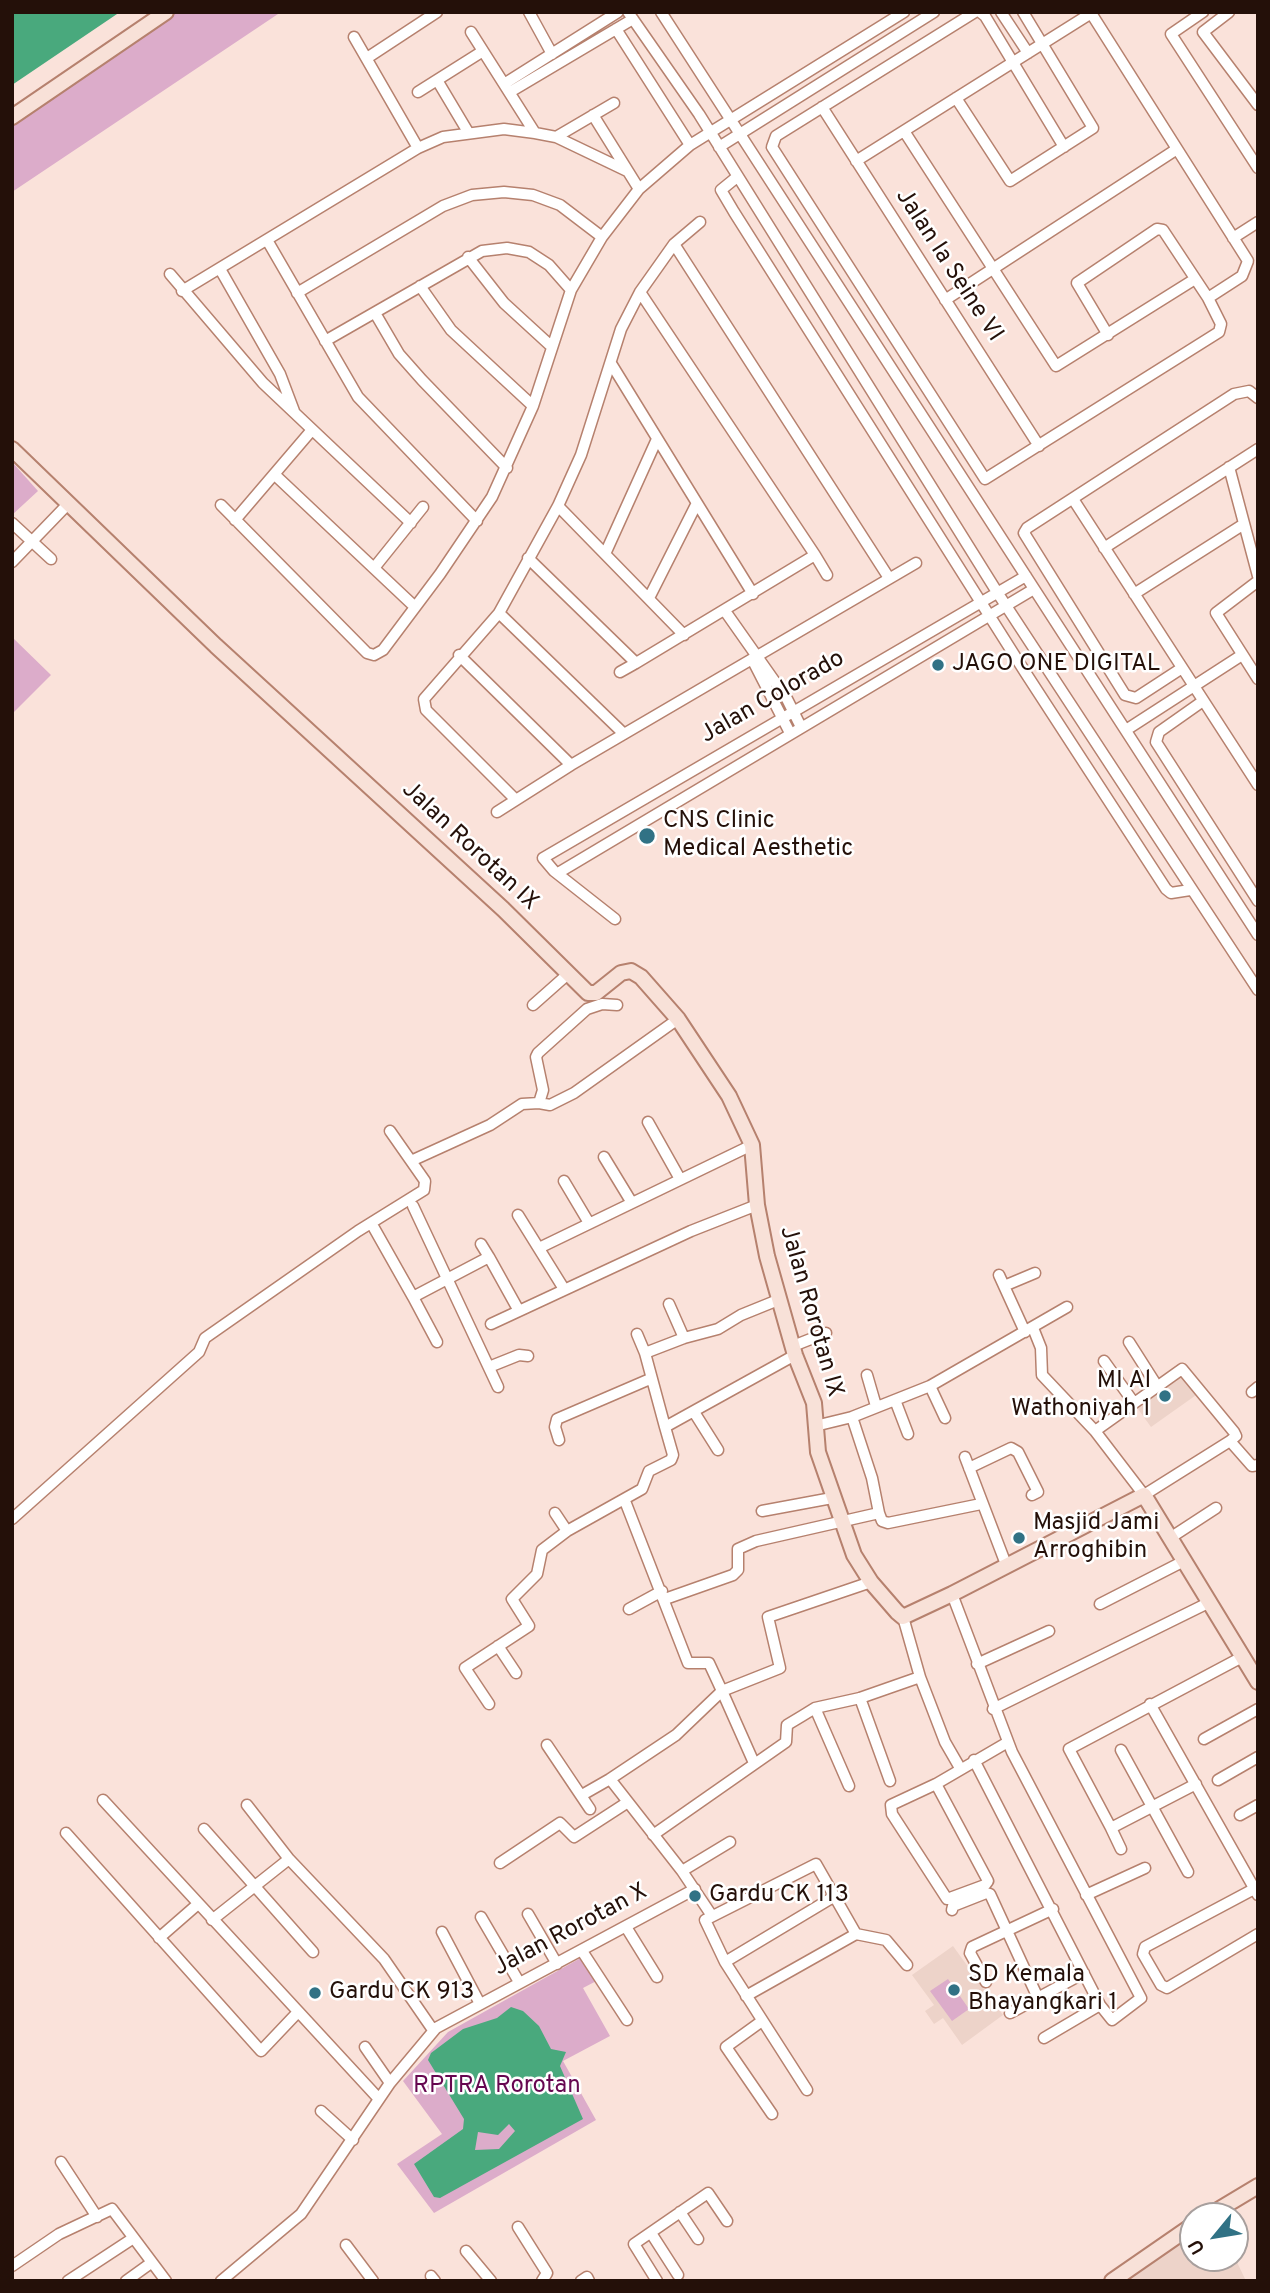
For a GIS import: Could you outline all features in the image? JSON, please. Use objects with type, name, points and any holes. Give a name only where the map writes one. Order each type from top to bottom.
[{"type":"street","points":[[12,117],[166,12]]},
{"type":"street","points":[[367,58],[437,12]]},
{"type":"street","points":[[528,12],[552,54]]},
{"type":"street","points":[[507,88],[552,54],[618,12]]},
{"type":"street","points":[[662,12],[1030,592],[1126,730],[1258,935]]},
{"type":"street","points":[[719,148],[934,12]]},
{"type":"street","points":[[1064,147],[1011,64],[985,16],[977,12],[776,136],[772,147],[985,479],[1219,332],[1221,324],[1208,298],[1160,229],[1102,264],[1077,283],[1108,335]]},
{"type":"street","points":[[1001,12],[1028,53]]},
{"type":"street","points":[[956,98],[1010,181],[1064,147],[1094,124],[1023,12]]},
{"type":"street","points":[[1203,12],[1171,34],[1258,168]]},
{"type":"street","points":[[1229,12],[1203,32],[1258,105]]},
{"type":"street","points":[[221,505],[371,655],[383,650],[477,521],[507,468],[533,406],[571,290],[602,237],[639,190],[690,145],[902,13]]},
{"type":"street","points":[[856,161],[1092,13],[1248,261],[1247,269],[1208,298]]},
{"type":"street","points":[[507,88],[613,31],[630,16],[719,148],[1104,757],[1258,990]]},
{"type":"street","points":[[605,18],[690,145]]},
{"type":"street","points":[[471,32],[535,133]]},
{"type":"street","points":[[354,37],[418,148]]},
{"type":"street","points":[[418,92],[483,51]]},
{"type":"street","points":[[437,80],[468,132]]},
{"type":"street","points":[[556,137],[614,103]]},
{"type":"street","name":"Jalan la Seine VI","points":[[822,107],[1040,446]]},
{"type":"street","points":[[593,115],[639,190]]},
{"type":"street","points":[[182,291],[418,148],[468,132],[504,129],[556,137],[627,171]]},
{"type":"street","points":[[904,131],[1056,366],[1195,279]]},
{"type":"street","points":[[945,300],[1177,149]]},
{"type":"street","points":[[737,177],[721,190],[989,615],[1169,892],[1190,890]]},
{"type":"street","points":[[297,293],[443,206],[472,195],[504,192],[533,195],[560,205],[602,237]]},
{"type":"street","points":[[516,800],[424,705],[425,696],[499,613],[558,506],[581,455],[612,365],[621,329],[640,292],[674,244],[700,222]]},
{"type":"street","points":[[1233,238],[1258,222]]},
{"type":"street","points":[[267,240],[358,397],[477,521]]},
{"type":"street","points":[[674,244],[889,578]]},
{"type":"street","points":[[325,341],[482,251],[507,248],[529,252],[549,265],[571,290]]},
{"type":"street","points":[[468,257],[504,303],[552,347]]},
{"type":"street","points":[[220,269],[284,383],[295,415]]},
{"type":"street","points":[[170,274],[182,291],[295,415],[411,523]]},
{"type":"street","points":[[419,286],[457,335],[533,406]]},
{"type":"street","points":[[640,292],[827,575]]},
{"type":"street","points":[[374,313],[400,354],[422,380],[507,468]]},
{"type":"street","points":[[612,365],[753,594]]},
{"type":"street","points":[[844,382],[860,373]]},
{"type":"street","points":[[1182,668],[1136,698],[1125,695],[1025,538],[1027,528],[1234,394],[1249,391],[1258,398]]},
{"type":"street","points":[[235,520],[312,431]]},
{"type":"street","points":[[605,554],[657,439]]},
{"type":"street","name":"Jalan Rorotan IX","points":[[12,449],[216,646],[494,901],[590,995],[621,973],[635,973],[678,1019],[729,1096],[752,1145],[757,1205],[778,1300],[814,1403],[818,1452],[832,1498],[854,1555],[871,1582],[903,1617]]},
{"type":"street","points":[[1104,548],[1258,449]]},
{"type":"street","points":[[1229,467],[1258,579],[1216,613],[1258,678]]},
{"type":"street","points":[[275,475],[415,607]]},
{"type":"street","points":[[1073,499],[1257,783]]},
{"type":"street","points":[[649,598],[697,503]]},
{"type":"street","points":[[12,562],[68,504]]},
{"type":"street","points":[[558,506],[684,635]]},
{"type":"street","points":[[374,568],[423,508]]},
{"type":"street","points":[[12,523],[51,559]]},
{"type":"street","points":[[1134,594],[1244,524]]},
{"type":"street","points":[[620,672],[815,555]]},
{"type":"street","points":[[528,558],[636,663]]},
{"type":"street","points":[[498,812],[752,654],[916,563]]},
{"type":"street","name":"Jalan Colorado","points":[[1021,578],[543,858],[558,873],[1030,592]]},
{"type":"street","points":[[725,611],[801,727]]},
{"type":"street","points":[[499,613],[624,734]]},
{"type":"street","points":[[752,654],[790,733]]},
{"type":"street","points":[[459,655],[571,765]]},
{"type":"street","points":[[1126,730],[1242,656]]},
{"type":"street","points":[[811,701],[820,715]]},
{"type":"street","points":[[1203,701],[1159,732],[1156,742],[1258,901]]},
{"type":"street","points":[[1088,769],[1104,757]]},
{"type":"street","points":[[558,873],[615,919]]},
{"type":"street","points":[[533,1005],[568,974]]},
{"type":"street","points":[[539,1103],[543,1090],[538,1053],[587,1009],[602,1004],[617,1005]]},
{"type":"street","points":[[411,1161],[490,1125],[522,1104],[550,1105],[574,1093],[678,1019]]},
{"type":"street","points":[[648,1122],[680,1180]]},
{"type":"street","points":[[12,1519],[199,1352],[205,1338],[358,1231],[424,1190],[426,1183],[390,1131]]},
{"type":"street","points":[[539,1248],[752,1145]]},
{"type":"street","points":[[604,1157],[632,1203]]},
{"type":"street","points":[[564,1181],[589,1223]]},
{"type":"street","points":[[491,1324],[691,1231],[757,1205]]},
{"type":"street","points":[[413,1206],[498,1387]]},
{"type":"street","points":[[518,1215],[564,1289]]},
{"type":"street","points":[[374,1228],[437,1342]]},
{"type":"street","points":[[481,1244],[519,1311]]},
{"type":"street","points":[[413,1297],[489,1257]]},
{"type":"street","points":[[1004,1286],[1035,1273]]},
{"type":"street","points":[[999,1275],[1029,1330],[1041,1346],[1042,1375],[1095,1431],[1144,1495],[1258,1682]]},
{"type":"street","points":[[645,1353],[718,1329],[741,1315],[778,1300]]},
{"type":"street","points":[[669,1304],[684,1338]]},
{"type":"street","points":[[815,1426],[852,1417],[930,1386],[1067,1307]]},
{"type":"street","points":[[665,1427],[826,1333]]},
{"type":"street","points":[[489,1704],[465,1668],[528,1626],[512,1599],[537,1574],[542,1550],[567,1531],[625,1501],[643,1488],[649,1471],[673,1458],[645,1353],[637,1334]]},
{"type":"street","points":[[1129,1342],[1157,1386]]},
{"type":"street","points":[[489,1367],[519,1355],[528,1356]]},
{"type":"street","points":[[1104,1361],[1134,1403]]},
{"type":"street","points":[[960,1768],[945,1742],[919,1677],[903,1617],[1007,1567],[1144,1495],[1236,1436],[1186,1371],[1181,1369],[1095,1431]]},
{"type":"street","points":[[867,1375],[876,1406]]},
{"type":"street","points":[[559,1440],[555,1427],[557,1419],[650,1379]]},
{"type":"street","points":[[930,1386],[945,1418]]},
{"type":"street","points":[[895,1400],[908,1434]]},
{"type":"street","points":[[694,1412],[718,1450]]},
{"type":"street","points":[[852,1417],[872,1478],[882,1521],[888,1523],[981,1504]]},
{"type":"street","points":[[1230,1441],[1251,1464],[1257,1465]]},
{"type":"street","points":[[1007,1567],[967,1462],[1011,1448],[1018,1452],[1038,1492],[1032,1495]]},
{"type":"street","points":[[762,1511],[832,1498]]},
{"type":"street","points":[[625,1501],[664,1595],[688,1663],[709,1663],[754,1763]]},
{"type":"street","points":[[1170,1538],[1216,1508]]},
{"type":"street","points":[[555,1513],[567,1531]]},
{"type":"street","points":[[629,1609],[664,1595],[733,1575],[738,1570],[738,1549],[755,1541],[778,1538],[841,1520],[878,1513]]},
{"type":"street","points":[[1100,1604],[1184,1561]]},
{"type":"street","points":[[582,1795],[676,1735],[722,1691],[780,1668],[768,1617],[871,1582]]},
{"type":"street","points":[[951,1594],[1006,1738],[1142,1998],[1112,2020],[1100,2005],[1053,1909],[974,1760]]},
{"type":"street","points":[[993,1709],[1208,1603]]},
{"type":"street","points":[[977,1664],[1049,1631]]},
{"type":"street","points":[[498,1646],[516,1673]]},
{"type":"street","points":[[1121,1849],[1069,1750],[1150,1704],[1244,1657]]},
{"type":"street","points":[[653,1835],[786,1742],[788,1725],[815,1708],[860,1698],[919,1677]]},
{"type":"street","points":[[860,1698],[890,1781]]},
{"type":"street","points":[[1150,1704],[1256,1892],[1145,1947],[1143,1954],[1161,1985],[1167,1988],[1258,1934]]},
{"type":"street","points":[[815,1708],[849,1786]]},
{"type":"street","points":[[1204,1739],[1258,1709]]},
{"type":"street","points":[[936,1784],[988,1881],[985,1885],[945,1898],[892,1814],[891,1805],[936,1784],[1006,1738]]},
{"type":"street","points":[[547,1745],[590,1809]]},
{"type":"street","points":[[1121,1750],[1150,1808],[1188,1872]]},
{"type":"street","points":[[1218,1780],[1258,1757]]},
{"type":"street","points":[[610,1779],[682,1871],[712,1916]]},
{"type":"street","points":[[1111,1828],[1196,1784]]},
{"type":"street","points":[[103,1800],[379,2099]]},
{"type":"street","points":[[500,1863],[560,1823],[574,1837],[628,1802]]},
{"type":"street","points":[[1240,1815],[1258,1804]]},
{"type":"street","points":[[247,1805],[289,1859],[384,1959],[437,2028]]},
{"type":"street","points":[[204,1829],[313,1952]]},
{"type":"street","points":[[66,1833],[261,2051],[301,2014]]},
{"type":"street","points":[[682,1871],[730,1842]]},
{"type":"street","points":[[212,1920],[289,1859]]},
{"type":"street","points":[[807,2090],[724,1962],[704,1924],[712,1916],[816,1864],[856,1934]]},
{"type":"street","points":[[1086,1895],[1145,1868]]},
{"type":"street","name":"Jalan Rorotan X","points":[[221,2281],[301,2214],[390,2083],[437,2028],[480,2002],[582,1951],[695,1889]]},
{"type":"street","points":[[952,1910],[953,1906],[988,1893],[1009,1930],[1038,1998]]},
{"type":"street","points":[[724,1962],[835,1896]]},
{"type":"street","points":[[159,1938],[198,1904]]},
{"type":"street","points":[[986,1982],[970,1950],[1053,1909]]},
{"type":"street","points":[[528,1914],[557,1964]]},
{"type":"street","points":[[481,1917],[519,1982]]},
{"type":"street","points":[[626,1927],[657,1977]]},
{"type":"street","points":[[442,1932],[480,2002]]},
{"type":"street","points":[[746,1996],[856,1934],[886,1940],[907,1965]]},
{"type":"street","points":[[582,1951],[627,2020]]},
{"type":"street","points":[[1010,2013],[1084,1973]]},
{"type":"street","points":[[1044,2038],[1100,2005]]},
{"type":"street","points":[[762,2021],[726,2047],[772,2114]]},
{"type":"street","points":[[365,2047],[390,2083]]},
{"type":"street","points":[[321,2111],[352,2140]]},
{"type":"street","points":[[61,2162],[97,2217]]},
{"type":"street","points":[[1231,2202],[1258,2186]]},
{"type":"street","points":[[657,2281],[634,2245],[708,2193],[727,2221]]},
{"type":"street","points":[[12,2266],[59,2234],[114,2210],[132,2239],[166,2281]]},
{"type":"street","points":[[680,2213],[698,2239]]},
{"type":"street","points":[[518,2227],[547,2273],[542,2281]]},
{"type":"street","points":[[651,2233],[678,2275]]},
{"type":"street","points":[[1112,2281],[1179,2235]]},
{"type":"street","points":[[68,2281],[132,2239]]},
{"type":"street","points":[[346,2245],[373,2281]]},
{"type":"street","points":[[466,2251],[491,2281]]},
{"type":"street","points":[[126,2281],[151,2263]]},
{"type":"street","points":[[581,2281],[587,2277],[589,2281]]},
{"type":"shaded area","points":[[12,12],[120,12],[12,85]]},
{"type":"shaded area","name":"MI Al Wathoniyah 1","points":[[1178,1364],[1199,1393],[1151,1427],[1130,1398]]},
{"type":"shaded area","name":"SD Kemala Bhayangkari 1","points":[[953,1946],[1003,2015],[962,2045],[943,2018],[934,2024],[925,2011],[934,2005],[912,1975]]},
{"type":"shaded area","points":[[511,2007],[523,2011],[539,2026],[551,2049],[566,2052],[560,2066],[583,2119],[440,2198],[434,2197],[414,2164],[463,2129],[464,2119],[428,2060],[431,2053],[463,2029],[497,2018]],"holes":[[[509,2124],[515,2131],[499,2149],[475,2150],[478,2132],[498,2135]]]},
{"type":"shaded area","points":[[1179,2230],[1179,2272],[1242,2272],[1246,2281],[1106,2281]]},
{"type":"green space","points":[[165,12],[281,12],[12,192],[12,116]]},
{"type":"green space","points":[[12,462],[38,491],[12,515]]},
{"type":"green space","points":[[12,637],[51,675],[12,714]]},
{"type":"green space","name":"RPTRA Rorotan","points":[[586,1955],[602,1978],[583,1988],[610,2036],[563,2061],[596,2120],[434,2213],[397,2164],[442,2134],[403,2081],[448,2032]]},
{"type":"green space","points":[[948,1979],[969,2009],[952,2021],[930,1991]]},
{"type":"place","name":"JAGO ONE DIGITAL","points":[[938,665]]},
{"type":"place","name":"CNS Clinic Medical Aesthetic","points":[[647,836]]},
{"type":"place","name":"MI Al Wathoniyah 1","points":[[1165,1396]]},
{"type":"place","name":"Masjid Jami Arroghibin","points":[[1019,1538]]},
{"type":"place","name":"Gardu CK 113","points":[[695,1896]]},
{"type":"place","name":"SD Kemala Bhayangkari 1","points":[[954,1990]]},
{"type":"place","name":"Gardu CK 913","points":[[315,1993]]}]
